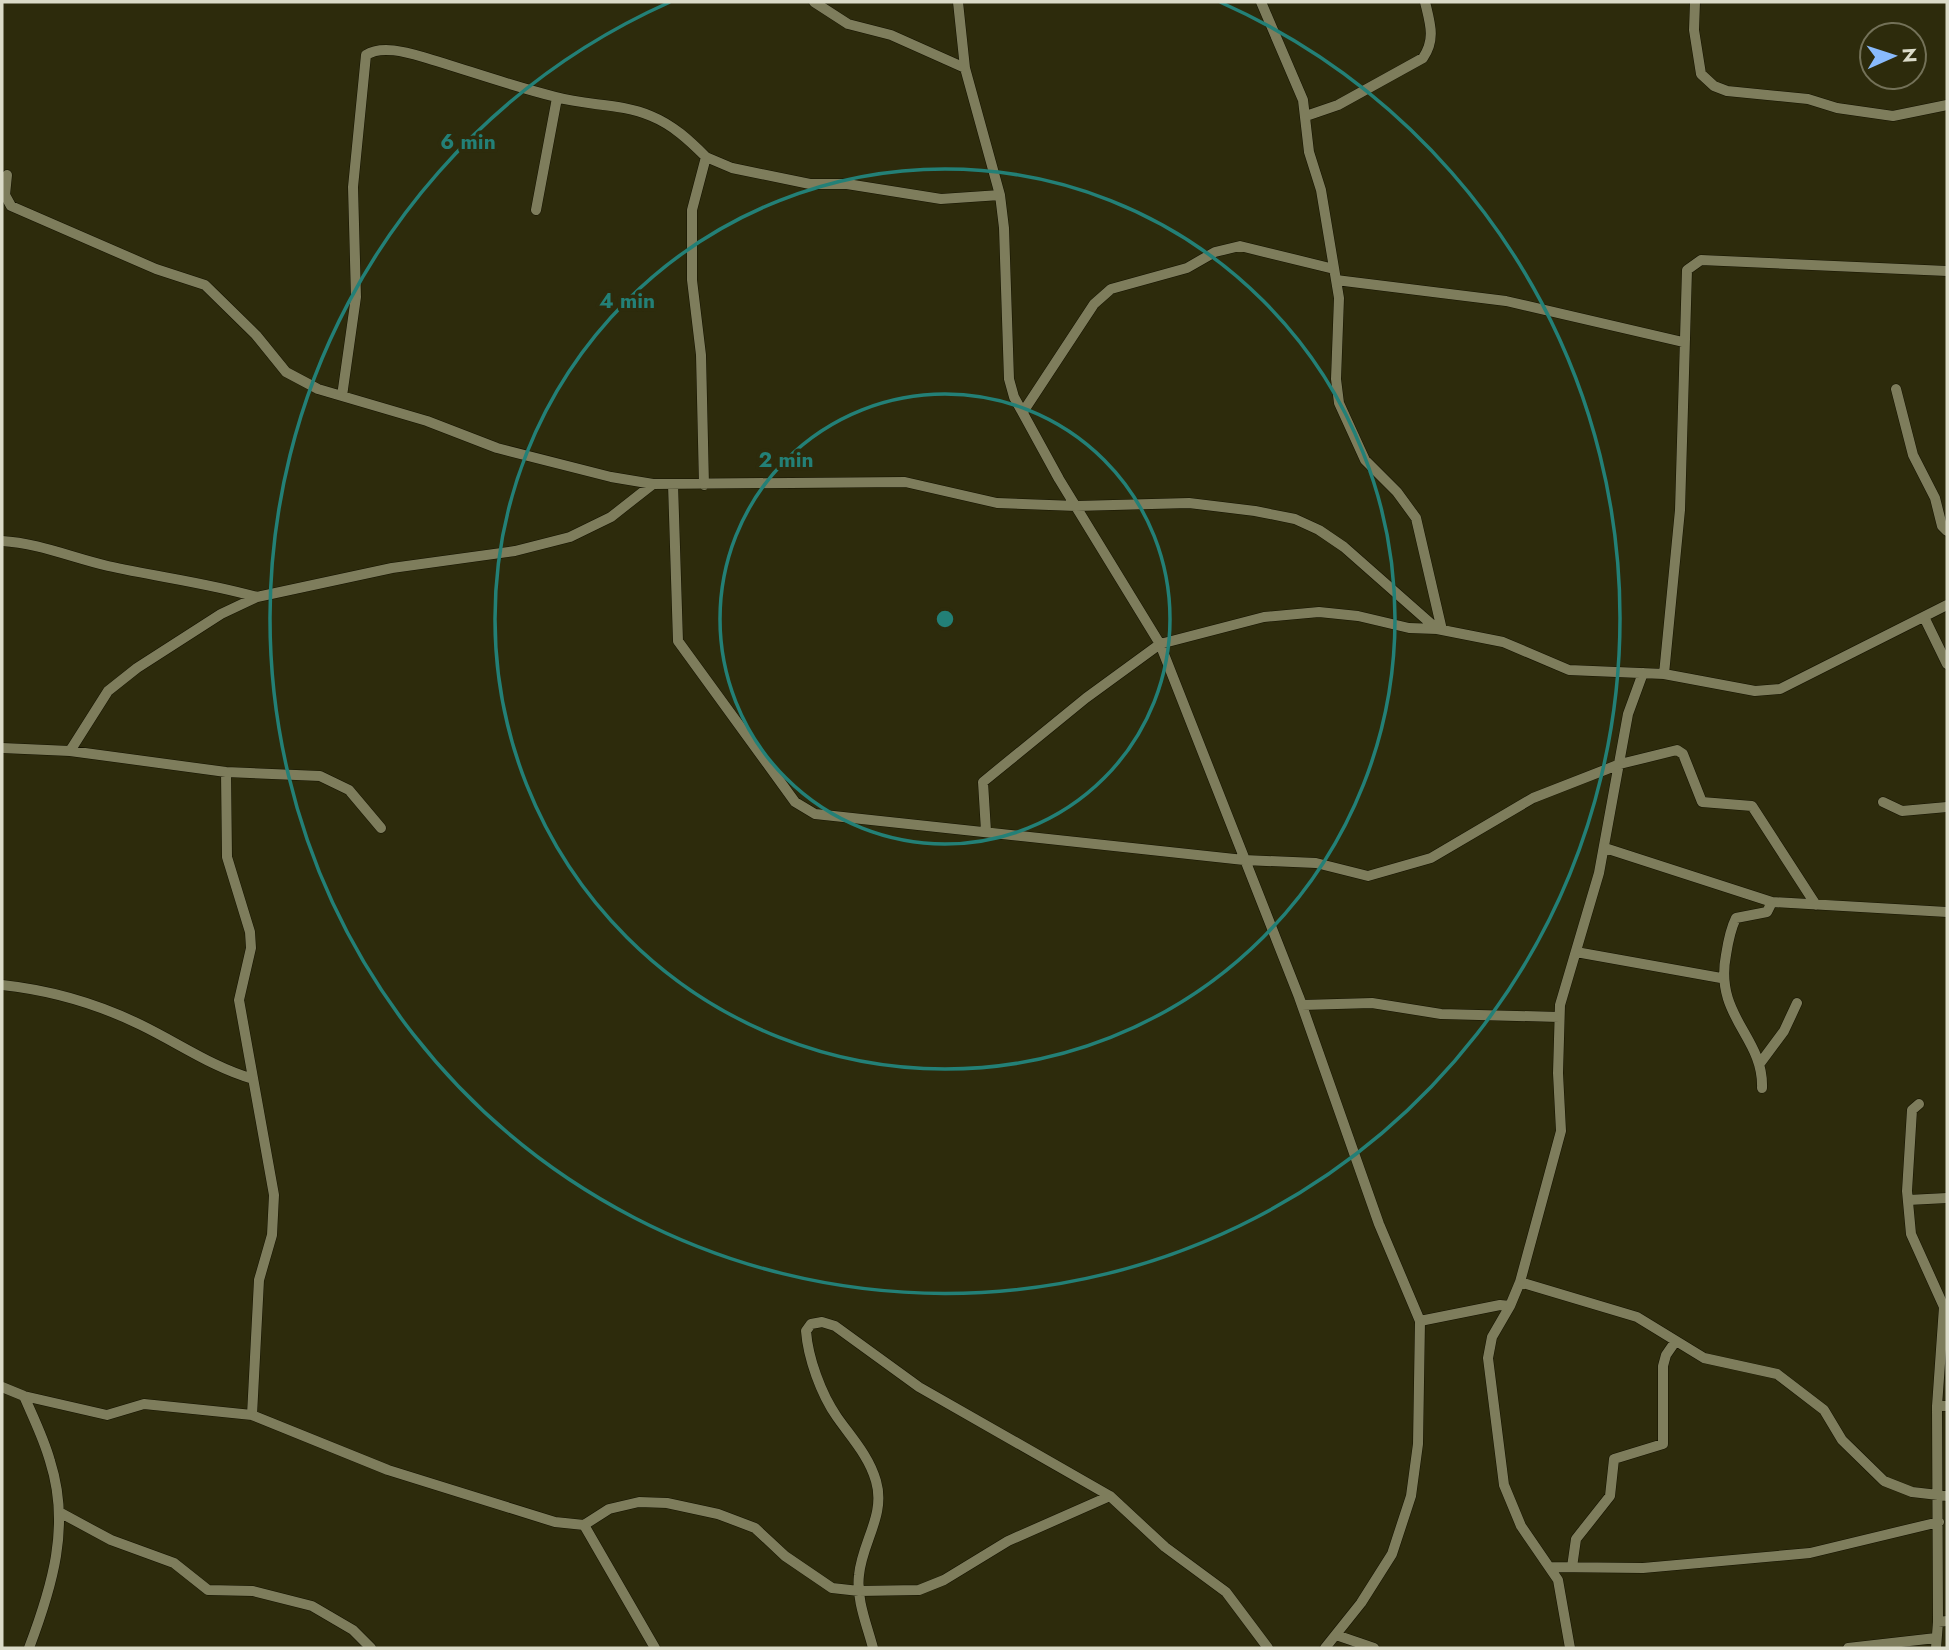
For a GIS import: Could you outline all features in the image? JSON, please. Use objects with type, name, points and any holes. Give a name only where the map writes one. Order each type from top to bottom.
[{"type":"street","points":[[814,2],[848,24],[891,35],[965,68]]},
{"type":"street","points":[[958,2],[965,68],[1000,195],[1009,379],[1023,412],[1076,506],[1160,644],[1302,1006],[1380,1224],[1420,1321],[1418,1444],[1411,1496],[1392,1553],[1325,1648]]},
{"type":"street","points":[[1261,2],[1299,90],[1306,116],[1313,175],[1321,190],[1339,298],[1336,379],[1339,403],[1365,460],[1397,492],[1416,518],[1440,630]]},
{"type":"street","points":[[1306,116],[1338,105],[1423,58],[1431,47],[1432,30],[1425,2]]},
{"type":"street","points":[[1695,2],[1694,30],[1701,75],[1714,86],[1727,91],[1808,99],[1867,114],[1893,116],[1936,110],[1947,105]]},
{"type":"street","points":[[342,396],[356,298],[353,187],[362,66],[366,55],[372,50],[413,54],[556,98],[623,107],[677,129],[706,157],[732,168],[810,184],[847,184],[941,199],[1000,195]]},
{"type":"street","points":[[536,210],[556,98]]},
{"type":"street","points":[[705,485],[701,355],[692,280],[692,210],[706,157]]},
{"type":"street","points":[[6,175],[5,195],[10,206],[156,269],[205,285],[256,335],[286,372],[318,389],[427,421],[497,448],[611,478],[653,484],[905,482],[997,503],[1076,506],[1189,503],[1295,519],[1343,547],[1440,630]]},
{"type":"street","points":[[1023,412],[1094,304],[1111,289],[1187,268],[1216,252],[1240,246],[1335,274],[1506,302],[1683,342]]},
{"type":"street","points":[[1664,674],[1680,510],[1687,270],[1701,260],[1947,271]]},
{"type":"street","points":[[1896,389],[1913,455],[1924,471],[1942,526],[1947,531]]},
{"type":"street","points":[[70,751],[108,691],[137,668],[210,621],[257,597],[392,568],[514,551],[570,537],[611,517],[653,484]]},
{"type":"street","points":[[673,484],[678,641],[795,802],[816,814],[1244,860],[1316,863],[1358,875],[1375,876],[1431,858],[1532,798],[1620,764],[1657,752],[1677,750],[1683,754],[1702,802],[1752,806],[1816,905]]},
{"type":"street","points":[[2,541],[24,544],[108,566],[202,582],[257,597]]},
{"type":"street","points":[[986,831],[983,782],[1086,698],[1160,644],[1264,617],[1319,612],[1358,616],[1409,628],[1440,630],[1503,642],[1569,670],[1664,674],[1755,691],[1780,689],[1869,642],[1925,618],[1947,604]]},
{"type":"street","points":[[1925,618],[1947,664]]},
{"type":"street","points":[[1570,1648],[1562,1595],[1551,1567],[1521,1526],[1504,1485],[1488,1358],[1492,1337],[1520,1282],[1561,1131],[1559,1017],[1605,848],[1628,715],[1643,673]]},
{"type":"street","points":[[2,748],[70,751],[226,772],[320,776],[349,790],[381,828]]},
{"type":"street","points":[[226,772],[227,857],[250,932],[251,948],[239,1000],[274,1195],[272,1235],[259,1280],[252,1415]]},
{"type":"street","points":[[1883,802],[1902,811],[1947,807]]},
{"type":"street","points":[[1605,848],[1772,902],[1947,912]]},
{"type":"street","points":[[1762,1088],[1761,1062],[1746,1040],[1721,978],[1736,918],[1767,912],[1772,902]]},
{"type":"street","points":[[1576,952],[1721,978]]},
{"type":"street","points":[[2,985],[34,988],[80,1002],[141,1026],[214,1065],[253,1079]]},
{"type":"street","points":[[1302,1006],[1361,1002],[1441,1014],[1559,1017]]},
{"type":"street","points":[[1761,1062],[1784,1031],[1797,1003]]},
{"type":"street","points":[[1848,1648],[1936,1643],[1943,1621],[1939,1522],[1942,1496],[1944,1307],[1916,1250],[1908,1200],[1912,1110],[1919,1104]]},
{"type":"street","points":[[1908,1200],[1947,1198]]},
{"type":"street","points":[[1520,1282],[1637,1317],[1704,1357],[1777,1374],[1824,1410],[1842,1440],[1884,1481],[1898,1489],[1942,1496]]},
{"type":"street","points":[[1420,1321],[1500,1305],[1510,1306]]},
{"type":"street","points":[[873,1648],[859,1591],[859,1573],[873,1532],[879,1503],[877,1483],[857,1442],[835,1414],[816,1371],[806,1331],[811,1324],[822,1322],[835,1326],[919,1387],[1110,1496],[1165,1547],[1226,1592],[1268,1648]]},
{"type":"street","points":[[1572,1567],[1576,1539],[1610,1496],[1614,1459],[1663,1444],[1663,1366],[1665,1355],[1675,1342]]},
{"type":"street","points":[[2,1387],[24,1396],[107,1415],[144,1404],[252,1415],[388,1470],[525,1514],[584,1525],[609,1509],[639,1502],[667,1503],[718,1514],[755,1528],[785,1556],[832,1588],[859,1591],[919,1590],[944,1580],[1008,1541],[1110,1496]]},
{"type":"street","points":[[24,1396],[51,1461],[59,1512],[59,1553],[47,1602],[29,1648]]},
{"type":"street","points":[[59,1512],[111,1540],[174,1563],[208,1590],[253,1591],[312,1606],[353,1630],[370,1648]]},
{"type":"street","points":[[1551,1567],[1643,1568],[1811,1553],[1939,1522]]},
{"type":"street","points":[[584,1525],[655,1648]]},
{"type":"street","points":[[1336,1635],[1374,1648]]}]
